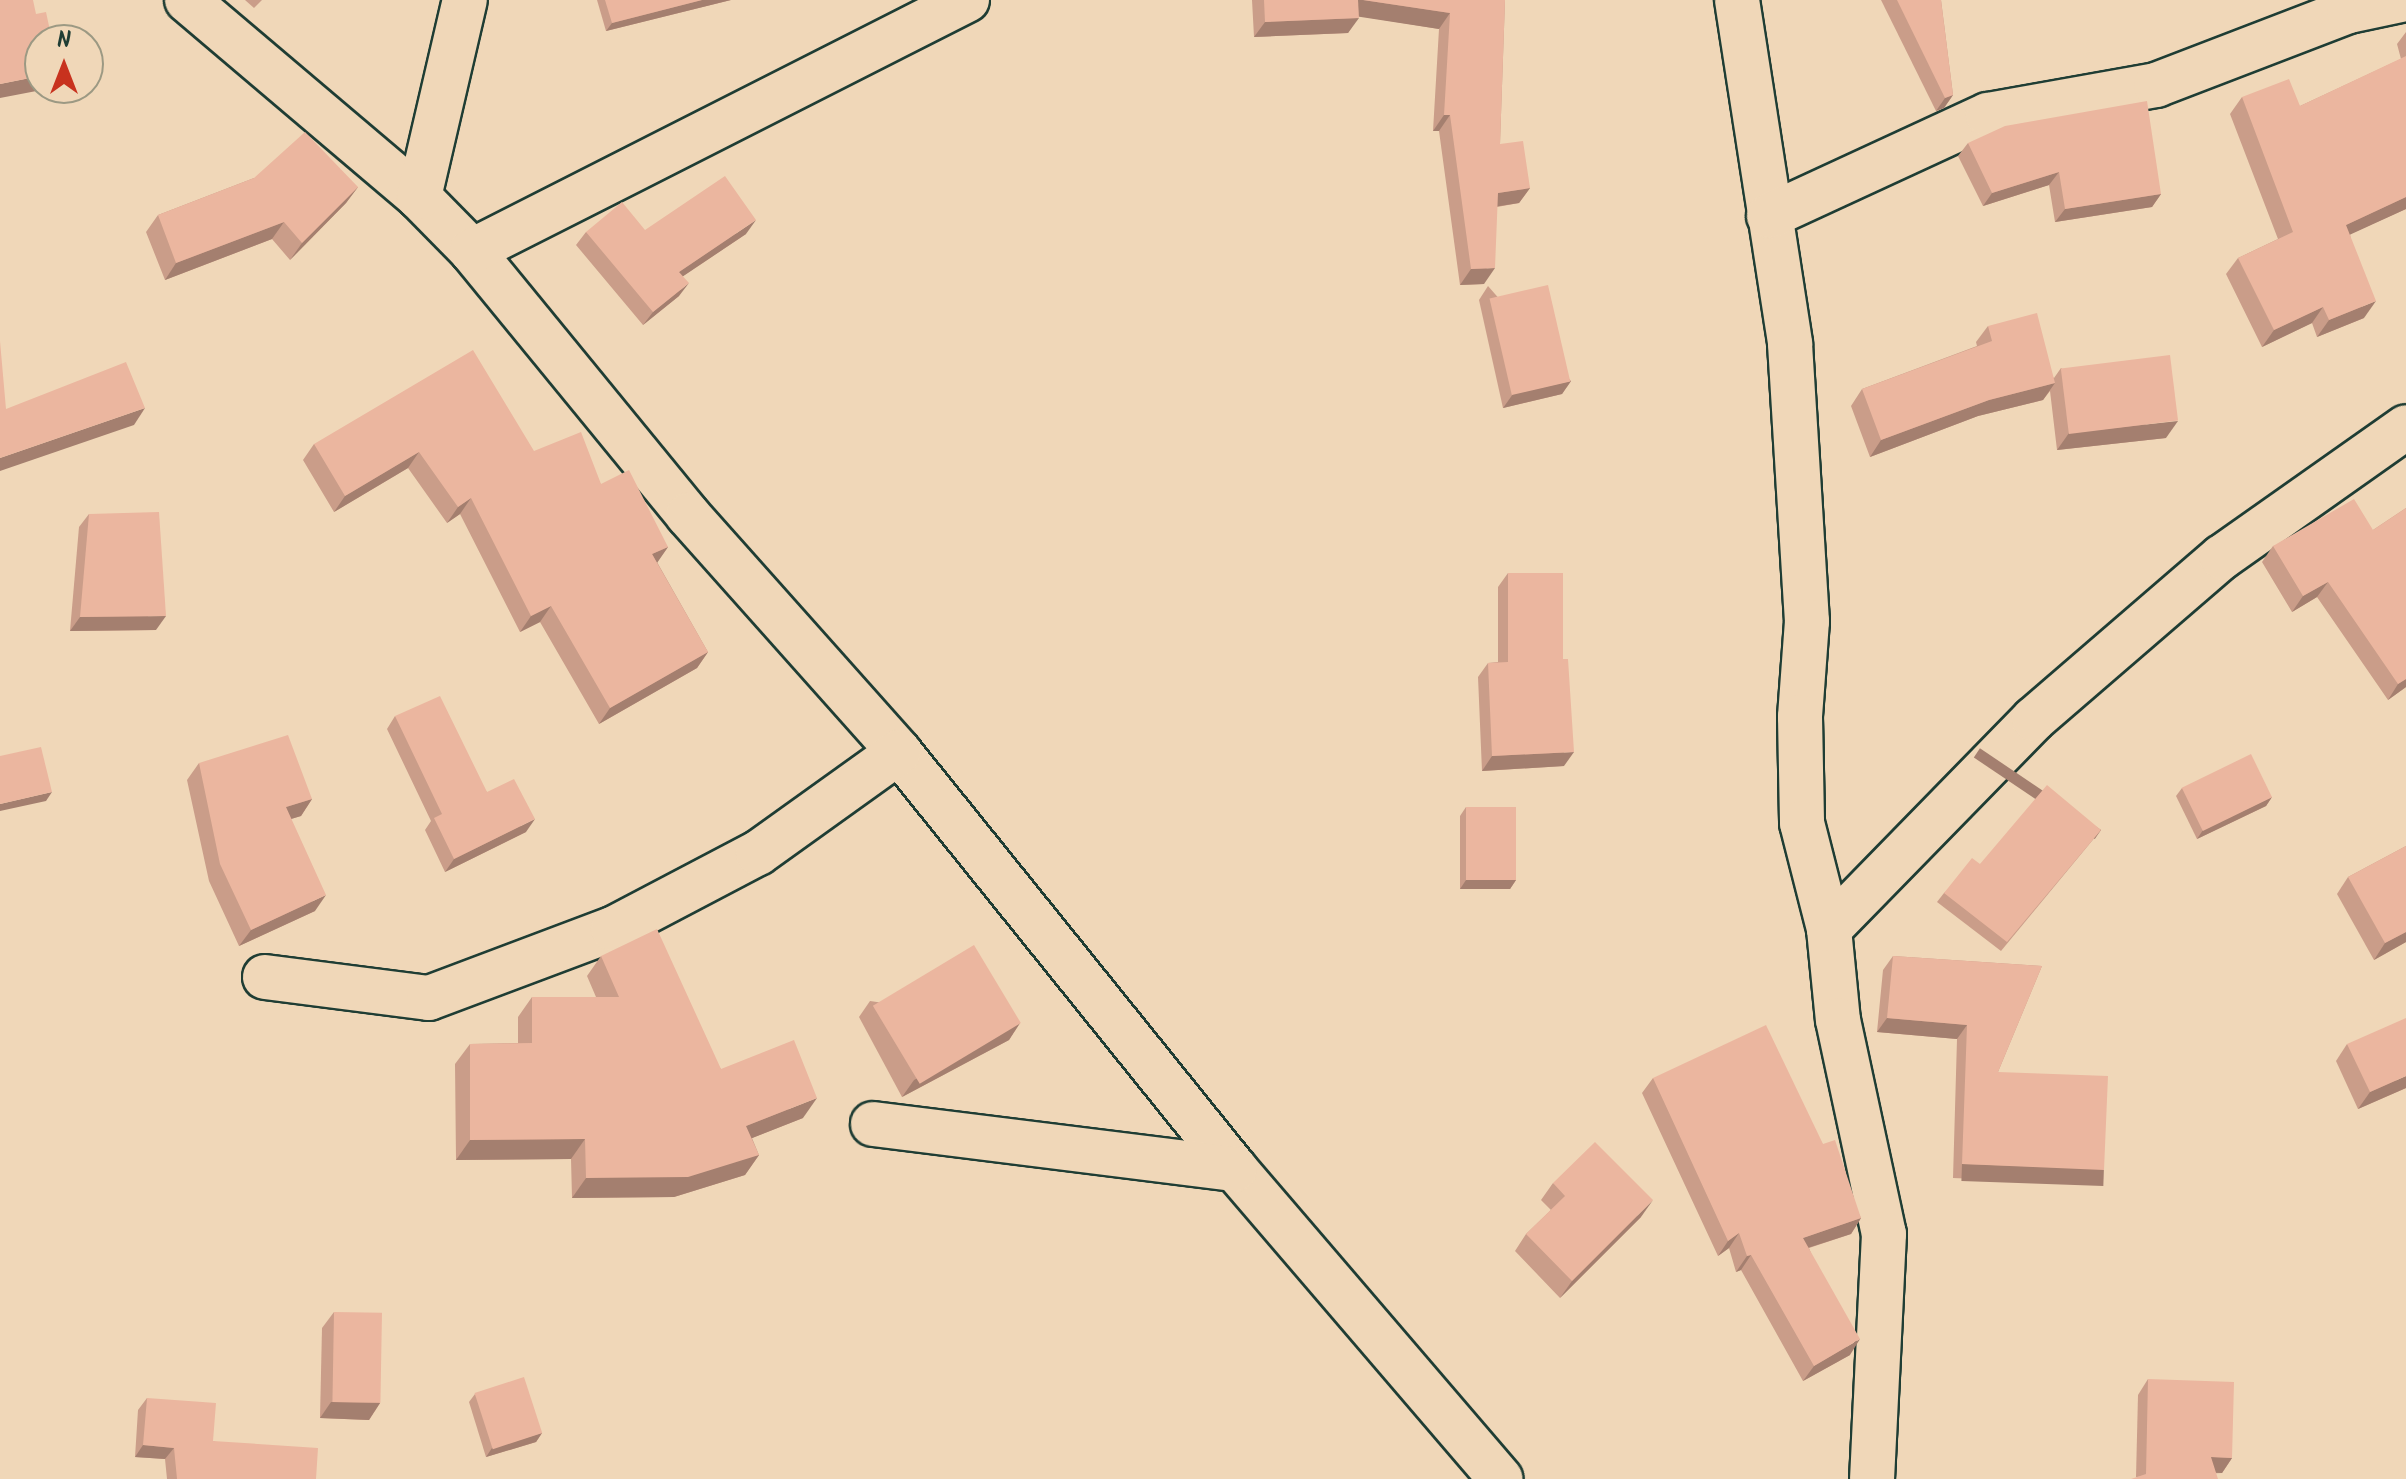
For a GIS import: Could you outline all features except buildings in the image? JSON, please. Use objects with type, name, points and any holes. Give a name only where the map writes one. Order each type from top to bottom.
[{"type":"street","points":[[187,0],[419,197],[472,251],[688,515],[899,752],[1235,1169],[1501,1479]]},
{"type":"street","points":[[419,197],[465,0]]},
{"type":"street","points":[[472,251],[967,0]]},
{"type":"street","points":[[1737,0],[1790,344],[1807,621],[1800,717],[1802,823],[1829,929],[1838,1020],[1884,1234],[1872,1479]]},
{"type":"street","points":[[1769,216],[1988,115],[2156,85],[2349,11],[2401,0]]},
{"type":"street","points":[[1829,929],[2034,719],[2222,557],[2406,427]]},
{"type":"street","points":[[265,977],[429,998],[613,929],[745,860],[899,752]]},
{"type":"street","points":[[873,1124],[1235,1169]]}]
